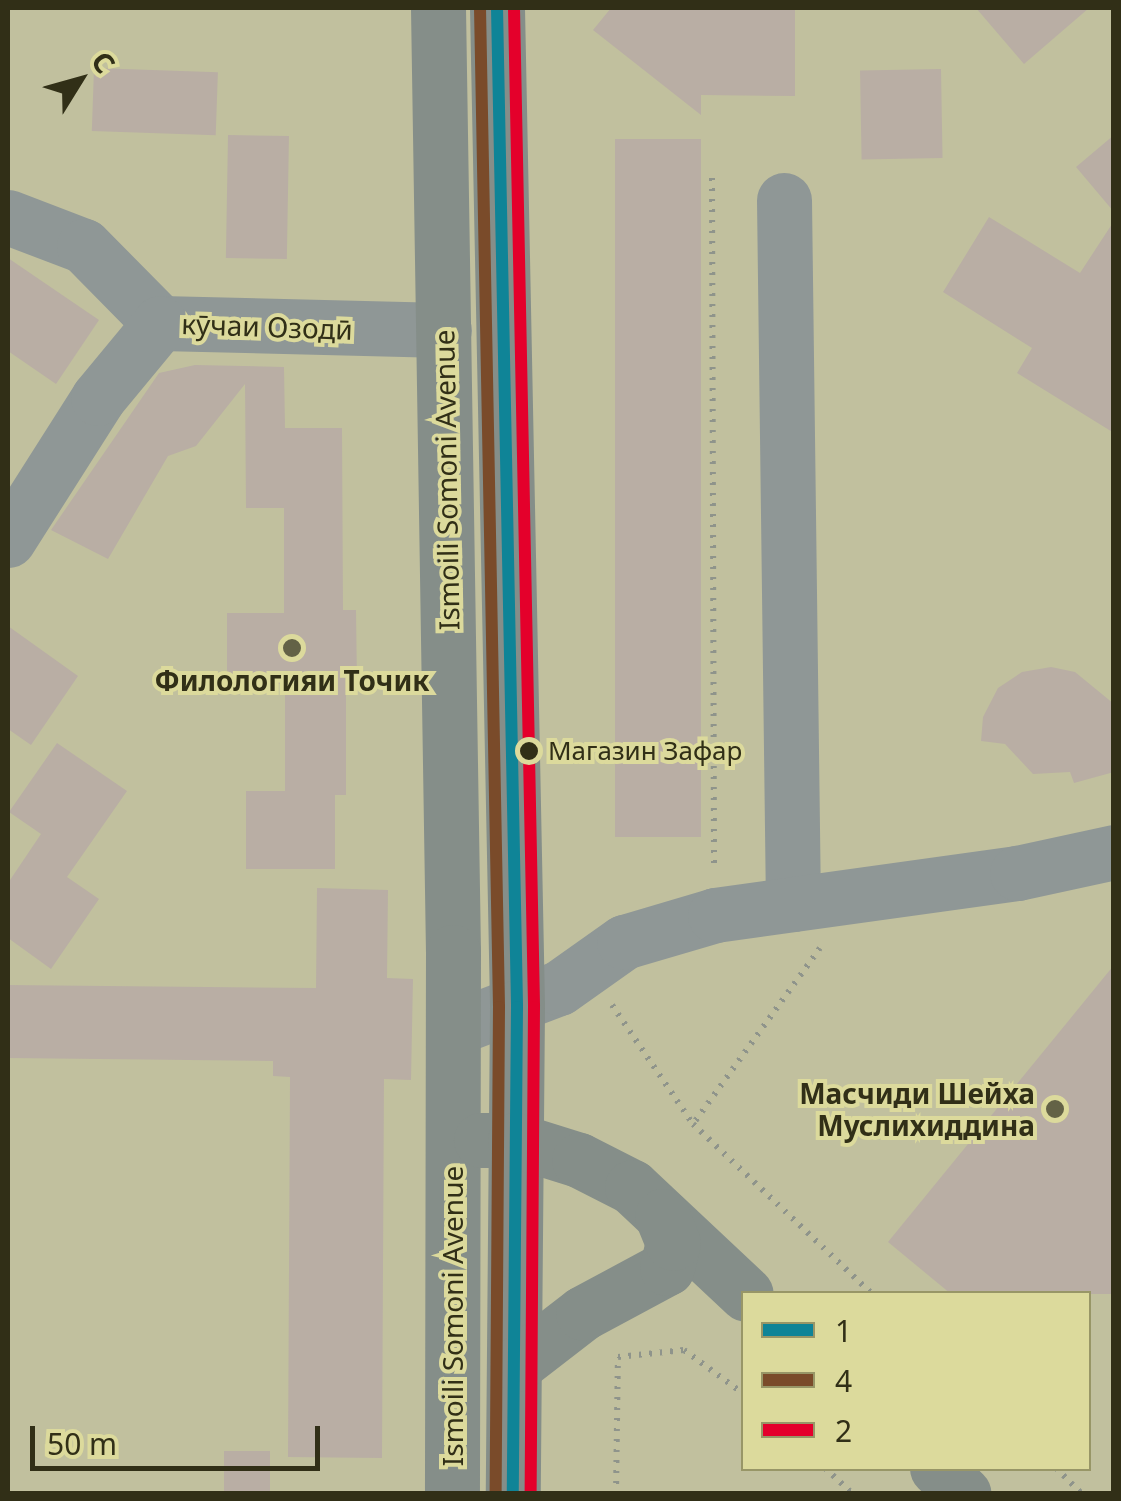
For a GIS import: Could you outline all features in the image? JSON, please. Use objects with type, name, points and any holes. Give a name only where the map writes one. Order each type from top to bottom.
[{"type":"main road","name":"Ismoili Somoni Avenue","points":[[438,8],[454,1028],[452,1494]]},
{"type":"main road","points":[[497,8],[517,1007],[513,1494]]},
{"type":"main road","points":[[452,1139],[516,1140],[579,1160],[632,1187],[743,1291]]},
{"type":"main road","points":[[516,1364],[583,1314],[667,1268],[673,1244],[662,1216]]},
{"type":"main road","points":[[940,1471],[964,1494]]},
{"type":"street","points":[[784,200],[810,921]]},
{"type":"street","name":"кӯчаи Озодӣ","points":[[8,217],[84,246],[160,323],[444,330]]},
{"type":"street","points":[[8,540],[98,398],[160,323]]},
{"type":"street","points":[[454,1028],[517,1007],[558,988],[624,942],[714,915],[810,921],[1114,852]]},
{"type":"path","points":[[712,178],[714,915]]},
{"type":"path","points":[[693,1124],[810,921]]},
{"type":"path","points":[[628,1026],[693,1124],[869,1291]]},
{"type":"path","points":[[616,1494],[618,1356],[684,1350],[741,1392]]},
{"type":"path","points":[[828,1471],[852,1494]]},
{"type":"path","points":[[1059,1471],[1082,1494]]},
{"type":"building","points":[[611,8],[795,8],[795,96],[701,95],[701,115],[593,30]]},
{"type":"building","points":[[976,8],[1089,8],[1024,64]]},
{"type":"building","points":[[94,68],[218,72],[216,135],[92,131]]},
{"type":"building","points":[[941,69],[943,158],[862,159],[860,70]]},
{"type":"building","points":[[228,135],[289,136],[287,259],[226,258]]},
{"type":"building","points":[[1114,135],[1114,212],[1076,167]]},
{"type":"building","points":[[615,139],[701,139],[701,837],[615,837]]},
{"type":"building","points":[[989,217],[1080,273],[1114,221],[1114,433],[1017,373],[1032,348],[943,292]]},
{"type":"building","points":[[8,258],[99,320],[56,384],[8,351]]},
{"type":"building","name":"Филологияи Точик","points":[[195,365],[284,367],[285,428],[342,428],[343,610],[356,610],[357,684],[346,684],[346,795],[335,795],[335,869],[246,869],[246,791],[285,791],[285,684],[227,684],[227,613],[284,613],[284,508],[246,508],[245,384],[196,446],[168,456],[108,559],[51,530],[159,373]]},
{"type":"building","points":[[8,626],[78,676],[31,745],[8,729]]},
{"type":"building","points":[[1051,667],[1075,672],[1114,704],[1114,772],[1074,783],[1070,772],[1033,774],[1005,744],[981,741],[983,717],[998,688],[1022,672]]},
{"type":"building","points":[[57,743],[127,791],[67,877],[99,899],[51,969],[8,938],[8,883],[41,834],[9,812]]},
{"type":"building","points":[[317,888],[388,890],[387,978],[413,979],[411,1080],[384,1079],[382,1458],[288,1457],[290,1077],[273,1076],[273,1061],[8,1058],[8,985],[316,988]]},
{"type":"building","name":"Масчиди Шейха Муслихиддина","points":[[1114,965],[1114,1294],[947,1291],[888,1242]]},
{"type":"building","points":[[224,1451],[270,1451],[270,1494],[224,1494]]},
{"type":"transit line","name":"4","points":[[480,8],[499,1007],[496,1494]]},
{"type":"transit line","name":"1","points":[[497,8],[517,1007],[513,1494]]},
{"type":"transit line","name":"2","points":[[514,8],[534,1007],[531,1494]]},
{"type":"place","name":"Филологияи Точик","points":[[292,648]]},
{"type":"place","name":"Магазин Зафар","points":[[529,751]]},
{"type":"place","name":"Масчиди Шейха Муслихиддина","points":[[1055,1109]]}]
